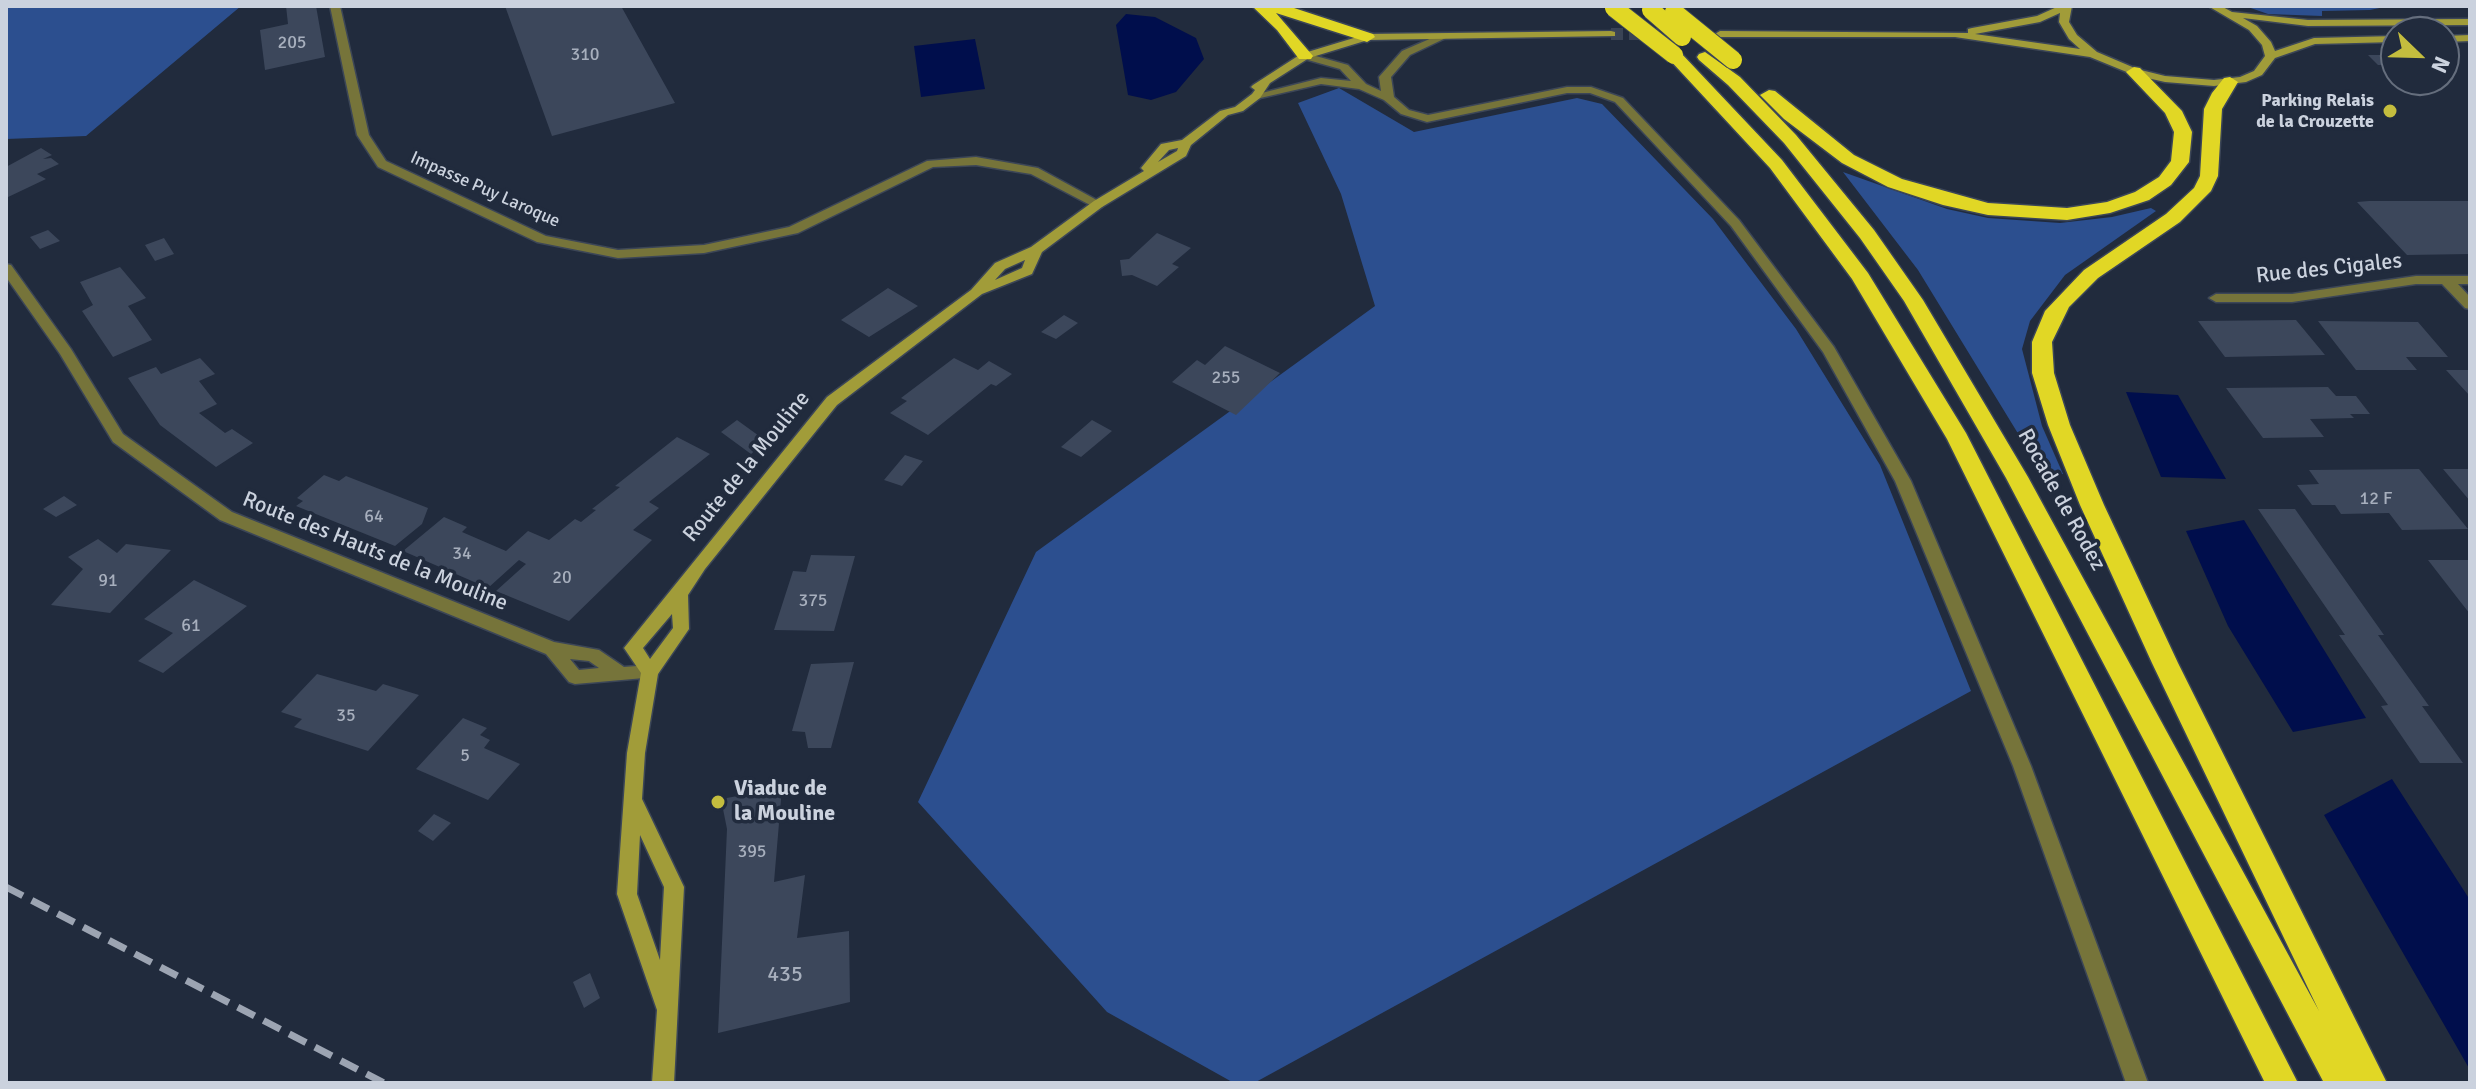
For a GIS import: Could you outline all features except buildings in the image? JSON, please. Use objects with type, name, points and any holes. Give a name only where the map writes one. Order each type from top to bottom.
[{"type":"highway","points":[[1260,6],[1283,27],[1305,56]]},
{"type":"highway","points":[[1272,6],[1367,37]]},
{"type":"highway","points":[[1613,7],[1674,55],[1776,164],[1861,277],[1958,439],[2282,1083]]},
{"type":"highway","points":[[1659,9],[1733,60],[1790,115],[1863,169],[1950,201],[1988,209],[2067,214],[2119,204],[2157,188],[2174,171],[2183,153],[2183,132],[2166,101],[2134,72]]},
{"type":"highway","name":"Rocade de Rodez","points":[[1659,9],[1790,139],[1867,234],[1913,300],[2017,477],[2341,1083]]},
{"type":"highway","points":[[2230,82],[2220,93],[2213,109],[2209,176],[2202,191],[2173,218],[2091,274],[2062,302],[2052,316],[2042,342],[2043,373],[2059,425],[2105,534],[2371,1083]]},
{"type":"main road","points":[[1955,34],[2040,19],[2067,6]]},
{"type":"main road","points":[[2067,6],[2063,18],[2066,29],[2093,54]]},
{"type":"main road","points":[[2213,6],[2253,28],[2267,44],[2271,56]]},
{"type":"main road","points":[[2227,12],[2308,23],[2470,22]]},
{"type":"main road","name":"Route de la Mouline","points":[[1224,113],[1223,104],[1265,83],[1305,56],[1367,37],[1611,34]]},
{"type":"main road","points":[[1720,34],[1955,34],[2093,54],[2134,72],[2181,81],[2230,82],[2258,73],[2271,56],[2314,41],[2380,39]]},
{"type":"main road","name":"Route de la Mouline","points":[[650,672],[633,648],[680,594],[699,565],[832,401],[976,293],[1027,271],[1036,250],[1098,204],[1182,153],[1186,143],[1224,113],[1239,109],[1256,96],[1265,83]]},
{"type":"main road","name":"Route de la Mouline","points":[[666,1007],[627,894],[636,753],[650,672],[681,629],[680,594]]},
{"type":"main road","name":"Route de la Mouline","points":[[632,796],[674,887],[663,1083]]},
{"type":"street","name":"Impasse Puy Laroque","points":[[335,6],[363,135],[382,164],[542,239],[618,254],[704,249],[793,230],[931,164],[976,161],[1034,171],[1098,204]]},
{"type":"street","points":[[1388,98],[1385,77],[1406,53],[1445,36]]},
{"type":"street","points":[[1305,56],[1344,67],[1362,86]]},
{"type":"street","points":[[1256,96],[1321,81],[1362,86],[1388,98],[1405,112],[1427,119],[1567,90],[1591,90],[1619,100],[1735,223],[1829,350],[1903,481],[2022,766],[2137,1083]]},
{"type":"street","name":"Route des Hauts de la Mouline","points":[[6,268],[66,352],[118,438],[226,516],[552,649],[575,677],[650,672]]},
{"type":"street","name":"Rue des Cigales","points":[[2216,298],[2292,298],[2416,280],[2470,280]]},
{"type":"street","points":[[2446,280],[2470,305]]},
{"type":"shaded area","points":[[6,6],[241,6],[86,136],[6,139]]},
{"type":"shaded area","points":[[2245,6],[2389,6],[2370,10],[2322,11],[2322,16],[2268,14]]},
{"type":"shaded area","points":[[1126,14],[1155,17],[1196,38],[1204,59],[1176,92],[1151,100],[1128,95],[1116,25]]},
{"type":"shaded area","points":[[975,39],[985,89],[921,97],[914,46]]},
{"type":"shaded area","points":[[1339,88],[1414,132],[1577,98],[1602,104],[1713,219],[1796,329],[1880,465],[1971,691],[1254,1083],[1234,1083],[1107,1012],[918,802],[1036,552],[1375,306],[1341,194],[1298,103]]},
{"type":"shaded area","points":[[1843,172],[1947,209],[1988,218],[2060,223],[2112,217],[2151,208],[2156,211],[2065,275],[2030,321],[2022,349],[2042,426],[2063,474],[2044,476],[1918,270]]},
{"type":"shaded area","points":[[2126,392],[2178,395],[2226,479],[2161,477]]},
{"type":"shaded area","points":[[2244,520],[2366,718],[2293,732],[2228,626],[2186,531]]},
{"type":"shaded area","points":[[2392,779],[2470,900],[2470,1070],[2324,815]]},
{"type":"tunnel","points":[[1611,34],[1687,34]]},
{"type":"railway","points":[[6,887],[384,1083]]},
{"type":"place","name":"Parking Relais de la Crouzette","points":[[2390,111]]},
{"type":"place","name":"Viaduc de la Mouline","points":[[718,802]]}]
